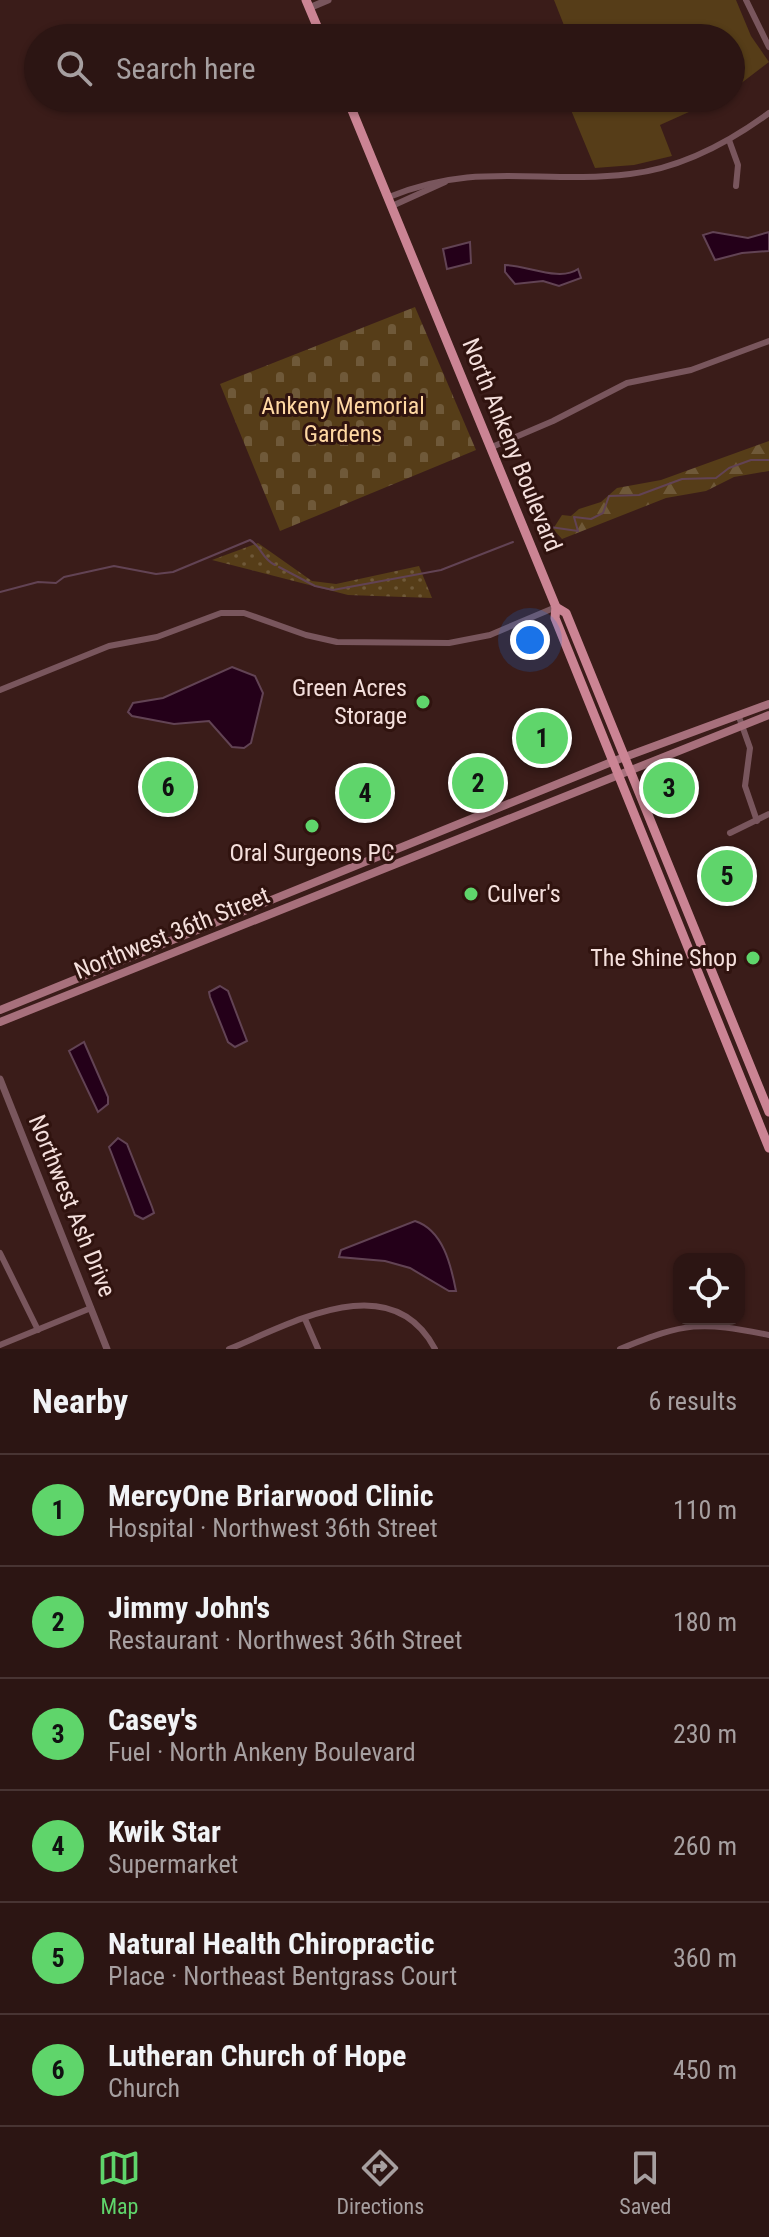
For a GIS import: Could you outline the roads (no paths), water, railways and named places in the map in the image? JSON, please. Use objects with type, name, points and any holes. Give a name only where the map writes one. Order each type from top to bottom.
[{"type":"main road","points":[[308,4],[316,24]]},
{"type":"main road","name":"North Ankeny Boulevard","points":[[353,112],[556,607],[555,618],[620,759],[769,1148]]},
{"type":"main road","points":[[740,722],[769,704]]},
{"type":"main road","points":[[740,722],[769,715]]},
{"type":"main road","name":"Northwest 36th Street","points":[[0,1010],[620,759],[740,722]]},
{"type":"main road","name":"Northwest 36th Street","points":[[0,1022],[626,774],[740,722]]},
{"type":"main road","name":"North Ankeny Boulevard","points":[[626,774],[769,1112]]},
{"type":"street","points":[[308,4],[328,0]]},
{"type":"street","points":[[746,0],[769,47]]},
{"type":"street","points":[[390,201],[428,182],[452,178],[630,174],[670,167],[729,140],[769,113]]},
{"type":"street","points":[[729,140],[738,165],[736,186]]},
{"type":"street","points":[[492,447],[553,421],[627,383],[691,370],[769,341]]},
{"type":"street","points":[[0,690],[109,646],[157,637],[221,613],[244,613],[306,635],[337,642],[435,643],[490,635],[556,607]]},
{"type":"street","points":[[740,722],[751,757],[745,786],[757,821]]},
{"type":"street","points":[[730,833],[769,814]]},
{"type":"street","name":"Northwest Ash Drive","points":[[0,1079],[107,1349]]},
{"type":"street","points":[[1,1252],[38,1330]]},
{"type":"street","points":[[229,1349],[343,1306],[368,1304],[386,1308],[413,1324],[435,1349]]},
{"type":"street","points":[[0,1345],[91,1308]]},
{"type":"street","points":[[305,1319],[318,1349]]},
{"type":"street","points":[[620,1349],[688,1326],[715,1324],[769,1335]]},
{"type":"waterway","points":[[550,527],[578,531],[574,517],[591,519],[603,513],[609,496],[639,495],[682,479],[716,478],[729,468],[751,460],[769,460]]},
{"type":"waterway","points":[[0,592],[38,582],[56,583],[64,577],[114,566],[156,574],[173,572],[250,540],[275,565]]},
{"type":"waterway","points":[[279,567],[315,586],[333,590],[441,570],[513,542]]},
{"type":"place","name":"Green Acres Storage","points":[[423,702]]},
{"type":"place","name":"MercyOne Briarwood Clinic","points":[[542,738]]},
{"type":"place","name":"Jimmy John's","points":[[478,783]]},
{"type":"place","name":"Lutheran Church of Hope","points":[[168,787]]},
{"type":"place","name":"Casey's","points":[[669,788]]},
{"type":"place","name":"Kwik Star","points":[[365,793]]},
{"type":"place","name":"Oral Surgeons PC","points":[[312,826]]},
{"type":"place","name":"Natural Health Chiropractic","points":[[727,876]]},
{"type":"place","name":"Culver's","points":[[471,894]]},
{"type":"place","name":"The Shine Shop","points":[[753,958]]},
{"type":"park label","name":"Ankeny Memorial Gardens","points":[[343,420]]}]
